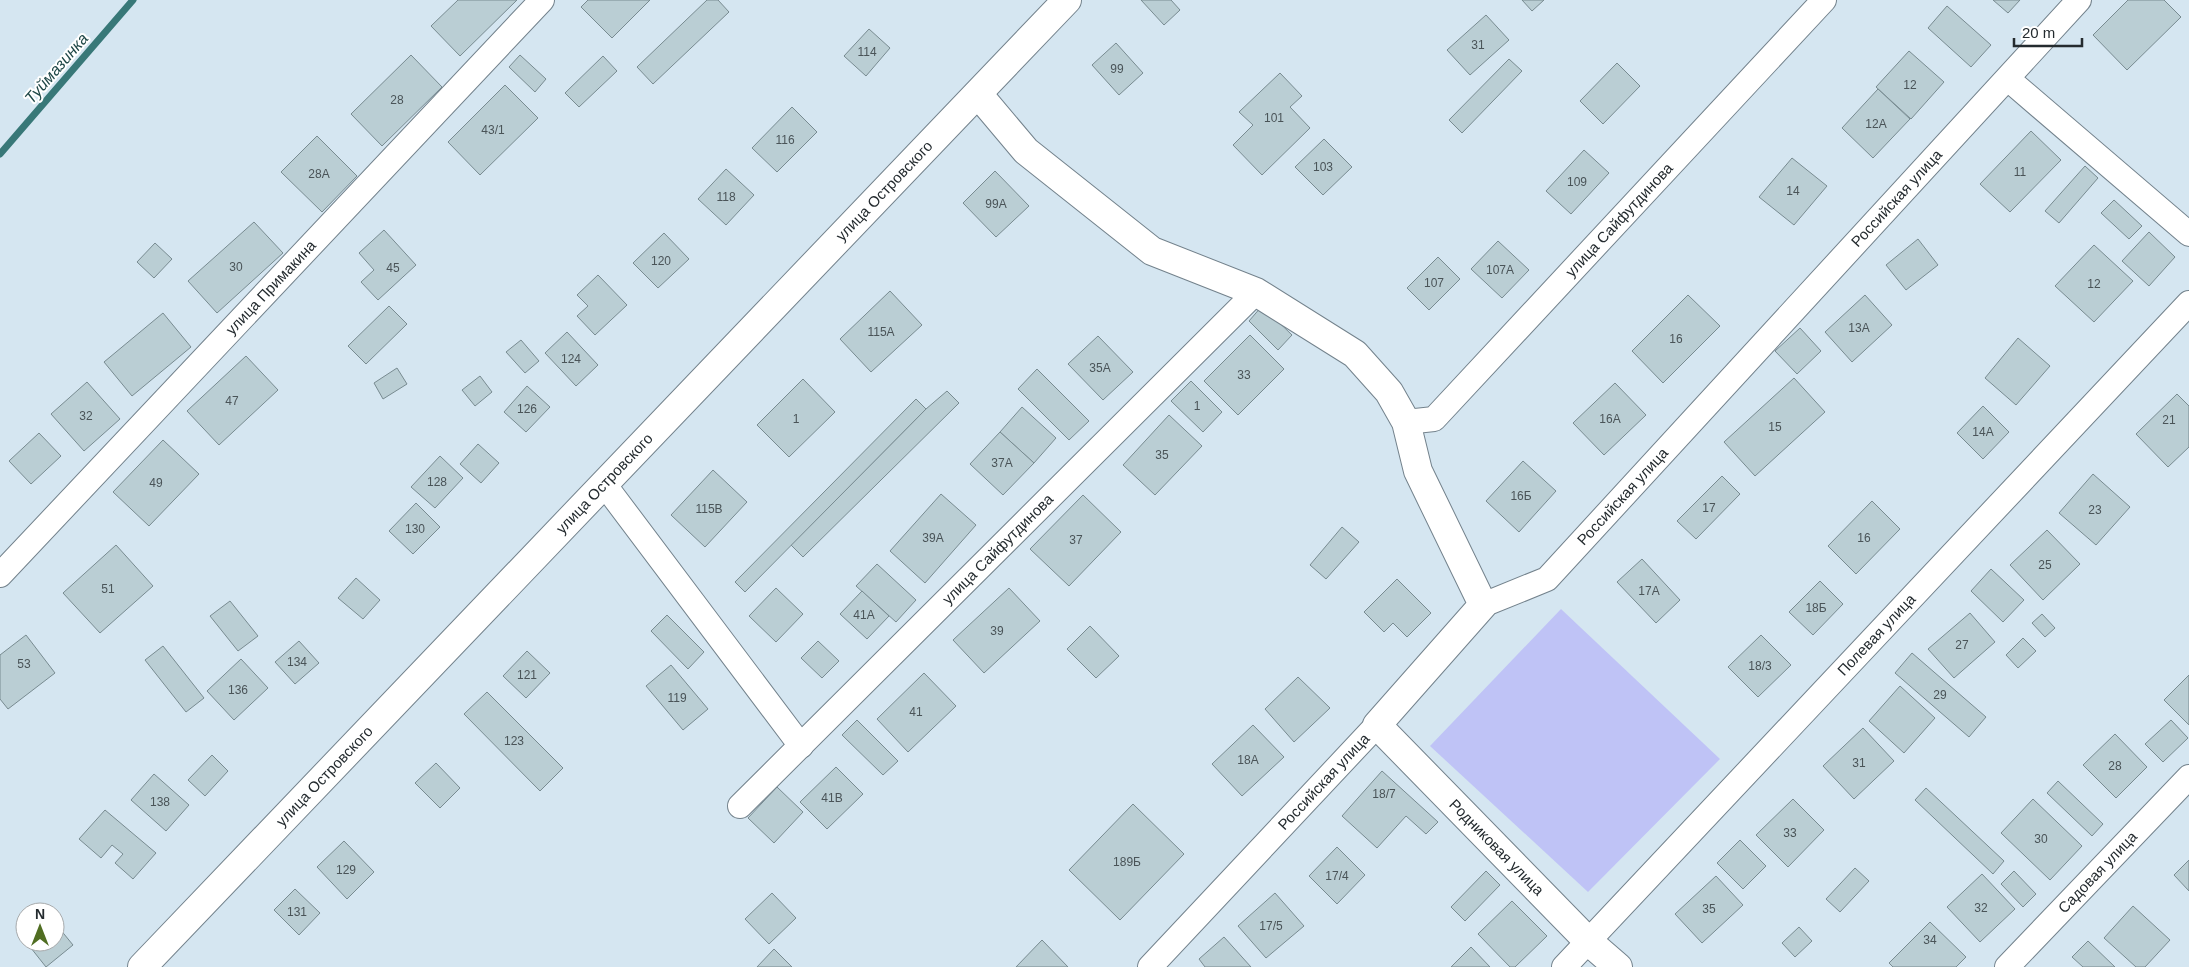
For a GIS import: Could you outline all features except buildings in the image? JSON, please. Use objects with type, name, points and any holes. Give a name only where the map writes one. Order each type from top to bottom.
[{"type":"main road","name":"улица Островского","points":[[142,967],[1067,0]]},
{"type":"main road","points":[[978,94],[1026,151],[1152,251],[1256,292],[1355,354],[1389,392],[1406,422],[1418,471],[1482,605]]},
{"type":"main road","name":"Российская улица","points":[[1377,725],[1482,605]]},
{"type":"main road","name":"Родниковая улица","points":[[1377,725],[1588,942],[1618,967]]},
{"type":"street","name":"улица Примакина","points":[[0,575],[542,0]]},
{"type":"street","name":"улица Сайфутдинова","points":[[1406,422],[1434,420],[1824,0]]},
{"type":"street","name":"Российская улица","points":[[1482,605],[1547,579],[2079,0]]},
{"type":"street","points":[[2008,79],[2189,234]]},
{"type":"street","name":"улица Сайфутдинова","points":[[740,806],[1256,292]]},
{"type":"street","name":"Полевая улица","points":[[1564,967],[2189,303]]},
{"type":"street","points":[[604,484],[802,746]]},
{"type":"street","name":"Российская улица","points":[[1150,967],[1377,725]]},
{"type":"street","name":"Садовая улица","points":[[2007,967],[2189,777]]},
{"type":"shaded area","points":[[1561,609],[1720,759],[1588,892],[1430,746]]},
{"type":"waterway","name":"Туймазинка","points":[[0,154],[133,0]]}]
